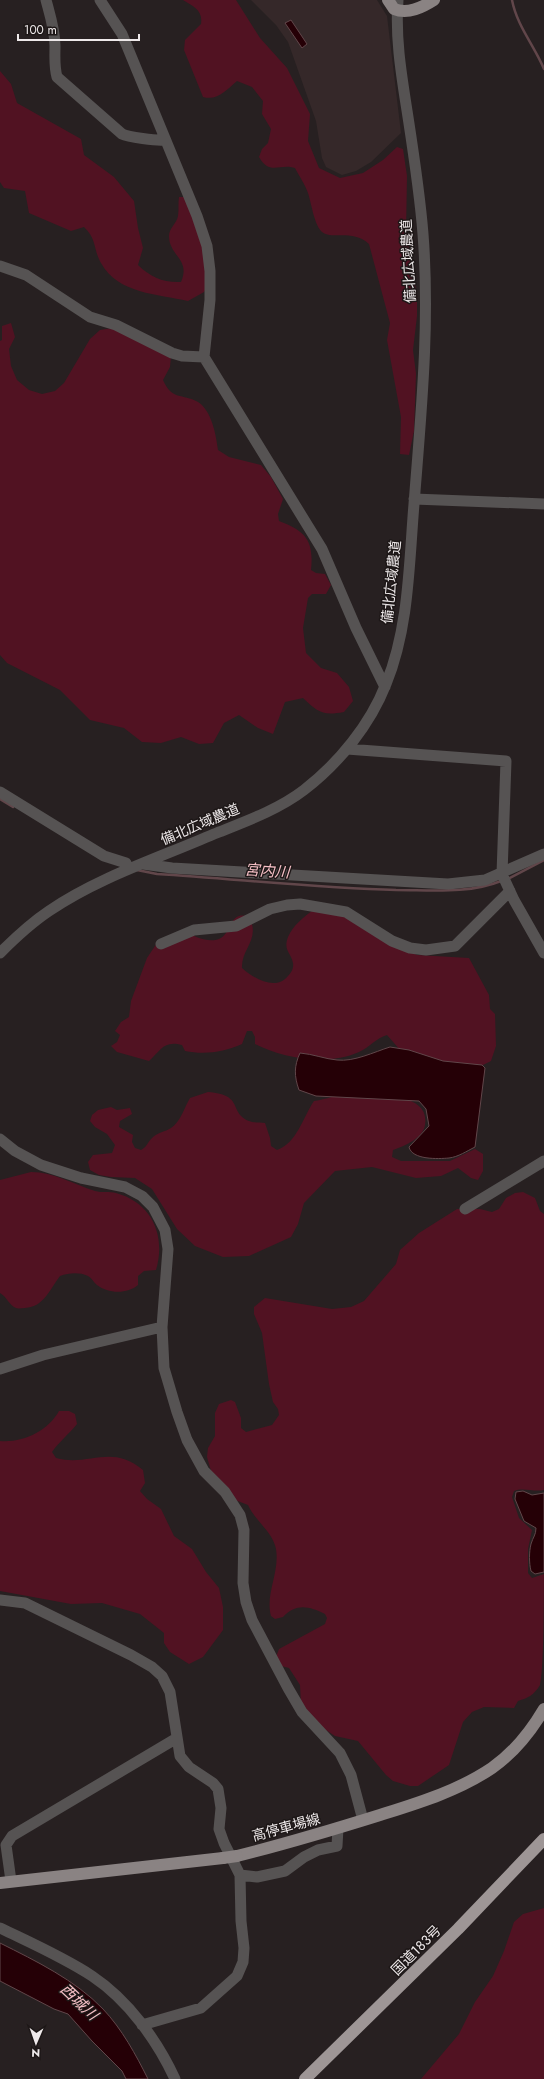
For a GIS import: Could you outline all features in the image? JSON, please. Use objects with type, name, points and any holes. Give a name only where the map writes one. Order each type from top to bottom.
[{"type":"highway","name":"国道183号","points":[[305,2079],[458,1929],[544,1839]]},
{"type":"main road","points":[[388,0],[397,5],[416,9],[434,0]]},
{"type":"main road","name":"高停車場線","points":[[5,1882],[237,1856],[301,1840],[428,1800],[462,1785],[492,1768],[534,1726],[544,1710]]},
{"type":"street","points":[[46,0],[53,23],[56,77],[122,134],[128,137],[147,138],[155,141],[164,140]]},
{"type":"street","points":[[100,0],[122,34],[164,140],[197,216],[207,246],[210,271],[210,293],[204,357],[322,549],[356,628],[385,687]]},
{"type":"street","name":"備北広域農道","points":[[0,953],[33,923],[50,910],[89,888],[135,865],[268,811],[302,791],[325,772],[346,749],[364,726],[385,687],[395,659],[401,632],[407,588],[424,389],[426,341],[423,232],[400,68],[397,5]]},
{"type":"street","points":[[0,266],[26,275],[90,317],[116,325],[172,353],[196,358],[204,357]]},
{"type":"street","points":[[414,498],[544,504]]},
{"type":"street","points":[[346,749],[506,761],[502,874],[544,953]]},
{"type":"street","points":[[0,792],[104,856],[135,865],[428,884],[469,883],[502,874],[544,854]]},
{"type":"street","points":[[161,944],[194,930],[210,930],[236,926],[270,909],[300,904],[346,912],[392,941],[410,948],[426,950],[455,946],[510,891]]},
{"type":"street","points":[[0,1139],[15,1151],[40,1165],[81,1178],[125,1187],[142,1196],[153,1207],[165,1230],[168,1249],[162,1327],[164,1368],[186,1440],[204,1470],[225,1492],[240,1515],[244,1530],[243,1583],[246,1602],[252,1620],[302,1712],[340,1754],[351,1775],[363,1820]]},
{"type":"street","points":[[465,1209],[544,1161]]},
{"type":"street","points":[[0,1369],[43,1355],[162,1327]]},
{"type":"street","points":[[0,1600],[25,1603],[131,1655],[152,1667],[162,1676],[170,1692],[180,1756],[189,1767],[213,1783],[218,1789],[221,1808],[219,1829],[240,1876],[241,1921],[244,1948],[243,1962],[237,1976],[201,2008],[142,2025]]},
{"type":"street","points":[[5,1882],[6,1845],[12,1836],[177,1738]]},
{"type":"street","points":[[240,1876],[257,1877],[285,1871],[304,1857],[318,1850],[337,1846],[338,1828]]},
{"type":"street","points":[[0,1928],[59,1957],[93,1977],[115,1994],[142,2025],[165,2058],[175,2079]]},
{"type":"shaded area","points":[[183,0],[236,0],[260,38],[287,68],[310,114],[308,141],[319,168],[340,178],[363,173],[383,160],[397,147],[403,149],[407,176],[406,232],[417,296],[417,316],[413,350],[416,374],[414,431],[409,455],[400,454],[401,417],[387,340],[390,323],[369,244],[362,239],[349,235],[330,235],[321,231],[315,218],[307,190],[295,168],[271,168],[263,163],[259,157],[262,149],[268,143],[271,129],[262,114],[263,101],[252,87],[237,81],[222,94],[208,98],[203,97],[184,50],[185,40],[201,24],[201,15],[197,9]]},
{"type":"shaded area","points":[[251,0],[377,0],[387,16],[401,133],[371,162],[356,171],[342,175],[326,167],[322,158],[316,121],[288,42],[276,25]]},
{"type":"shaded area","points":[[0,71],[11,84],[17,103],[81,139],[84,155],[114,177],[134,201],[143,248],[138,265],[152,276],[163,280],[181,282],[183,274],[182,263],[172,248],[169,233],[178,216],[179,197],[186,197],[204,248],[207,287],[204,292],[188,301],[152,294],[128,287],[108,273],[101,263],[91,236],[84,227],[71,231],[29,213],[25,191],[4,188],[0,182]]},
{"type":"shaded area","points":[[11,323],[15,337],[9,349],[11,366],[17,380],[29,390],[42,394],[55,391],[64,383],[90,339],[100,330],[112,328],[171,356],[170,367],[163,380],[166,387],[174,394],[192,399],[203,406],[210,417],[218,450],[229,457],[261,465],[271,477],[283,499],[278,514],[279,521],[302,533],[309,544],[311,552],[311,570],[316,573],[325,574],[331,585],[326,594],[312,594],[308,598],[303,628],[306,653],[321,668],[337,673],[349,687],[353,701],[344,712],[321,712],[303,698],[285,702],[273,734],[258,728],[239,715],[224,723],[213,743],[199,744],[181,737],[161,743],[142,742],[124,728],[90,720],[60,690],[7,663],[0,655],[0,341],[2,340],[2,326]]},
{"type":"shaded area","points":[[313,910],[350,916],[395,944],[417,955],[469,958],[489,995],[490,1009],[495,1014],[496,1046],[491,1061],[479,1067],[445,1063],[401,1051],[387,1035],[359,1052],[334,1059],[320,1060],[279,1054],[255,1044],[255,1037],[252,1031],[247,1031],[242,1044],[228,1049],[200,1053],[185,1051],[182,1045],[171,1044],[163,1047],[149,1061],[117,1052],[111,1046],[117,1042],[120,1035],[115,1031],[121,1022],[129,1017],[131,1001],[147,958],[157,943],[187,932],[202,939],[218,939],[226,933],[237,917],[249,916],[253,931],[250,944],[244,955],[242,968],[265,982],[277,983],[288,976],[293,969],[292,959],[286,945],[288,937],[302,918]]},
{"type":"shaded area","points":[[208,1092],[220,1094],[232,1100],[239,1113],[249,1121],[265,1123],[271,1146],[277,1150],[284,1147],[295,1136],[314,1101],[343,1094],[386,1096],[406,1099],[421,1108],[425,1115],[424,1130],[413,1141],[393,1150],[392,1157],[401,1161],[450,1161],[475,1149],[483,1154],[483,1171],[478,1180],[471,1178],[458,1168],[441,1176],[416,1178],[372,1167],[335,1171],[304,1203],[298,1224],[291,1237],[249,1256],[223,1257],[195,1246],[177,1229],[152,1189],[135,1178],[99,1175],[90,1170],[88,1162],[93,1155],[112,1153],[115,1145],[107,1134],[95,1127],[90,1121],[92,1115],[98,1110],[111,1107],[117,1110],[130,1108],[132,1114],[120,1121],[119,1127],[133,1135],[132,1142],[135,1148],[141,1150],[145,1148],[154,1136],[174,1126],[180,1118],[190,1098]]},
{"type":"shaded area","points":[[31,1172],[56,1176],[95,1191],[116,1193],[129,1198],[139,1205],[148,1213],[154,1223],[157,1234],[159,1258],[156,1270],[144,1271],[138,1276],[138,1285],[129,1290],[118,1292],[102,1288],[85,1275],[74,1273],[63,1275],[60,1276],[42,1301],[32,1307],[14,1307],[0,1293],[0,1180]]},
{"type":"shaded area","points":[[523,1192],[535,1198],[540,1211],[544,1214],[544,1490],[517,1490],[514,1491],[512,1497],[519,1518],[532,1530],[528,1549],[528,1573],[532,1578],[544,1574],[543,1650],[540,1685],[530,1696],[518,1701],[514,1708],[484,1707],[472,1712],[463,1722],[449,1765],[418,1786],[410,1786],[393,1781],[386,1775],[358,1741],[335,1736],[320,1726],[301,1705],[300,1685],[289,1668],[281,1666],[276,1657],[279,1649],[325,1624],[327,1618],[325,1614],[319,1611],[303,1607],[293,1610],[283,1617],[275,1619],[271,1616],[270,1599],[277,1558],[274,1543],[268,1532],[248,1505],[235,1500],[211,1471],[207,1457],[208,1448],[215,1436],[215,1413],[219,1404],[231,1400],[235,1402],[241,1418],[241,1428],[246,1432],[272,1425],[279,1415],[278,1409],[273,1402],[269,1384],[262,1333],[254,1314],[254,1307],[265,1298],[332,1309],[351,1307],[364,1301],[396,1264],[400,1250],[419,1233],[457,1209],[480,1209],[492,1212],[499,1209],[506,1198],[515,1193]]},
{"type":"shaded area","points":[[59,1411],[69,1411],[75,1414],[77,1424],[52,1452],[56,1458],[79,1460],[100,1457],[121,1458],[131,1462],[143,1470],[145,1483],[140,1491],[147,1499],[161,1509],[174,1536],[192,1549],[206,1572],[219,1588],[223,1607],[223,1630],[203,1657],[189,1664],[170,1652],[164,1643],[164,1633],[140,1614],[102,1603],[71,1604],[0,1591],[0,1441],[26,1438],[42,1430]]},
{"type":"shaded area","points":[[544,1908],[544,2079],[421,2079],[459,2034],[475,2002],[493,1976],[514,1922],[523,1914]]},
{"type":"water","points":[[291,20],[307,44],[302,48],[285,23]]},
{"type":"water","points":[[390,1047],[409,1050],[443,1061],[482,1065],[485,1068],[475,1147],[462,1154],[449,1158],[426,1158],[411,1151],[409,1147],[429,1126],[426,1109],[419,1101],[316,1096],[299,1090],[295,1071],[300,1053],[332,1059],[350,1060]]},
{"type":"water","points":[[523,1491],[532,1495],[544,1493],[544,1572],[535,1574],[531,1571],[530,1550],[536,1528],[524,1521],[515,1499],[516,1492]]},
{"type":"water","name":"西城川","points":[[0,1943],[68,1980],[103,2009],[122,2034],[148,2079],[126,2079],[122,2071],[68,2014],[54,2009],[0,1981]]},
{"type":"waterway","name":"宮内川","points":[[512,0],[514,9],[522,27],[544,69]]},
{"type":"waterway","name":"宮内川","points":[[0,799],[13,807]]},
{"type":"waterway","name":"宮内川","points":[[508,879],[544,860]]},
{"type":"waterway","name":"宮内川","points":[[137,870],[157,874],[396,890],[463,890],[501,881]]}]
